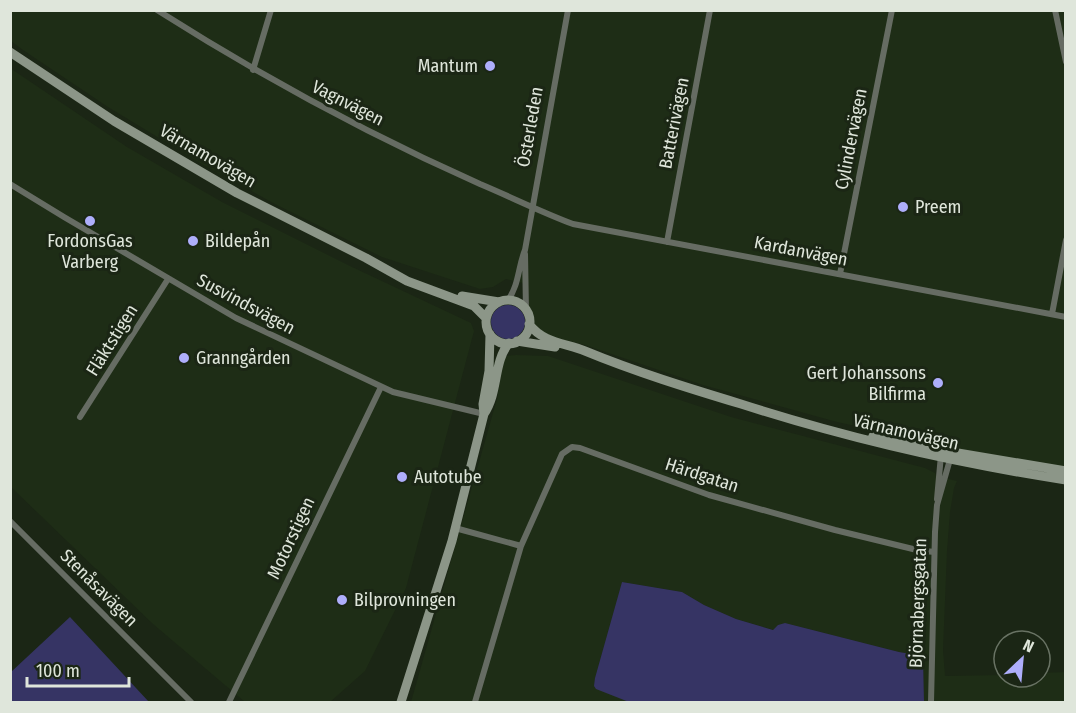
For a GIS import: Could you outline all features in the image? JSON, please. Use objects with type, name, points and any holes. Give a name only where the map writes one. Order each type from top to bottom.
[{"type":"main road","name":"Värnamovägen","points":[[10,52],[114,121],[237,193],[398,274],[451,293],[485,301],[518,303],[526,310]]},
{"type":"main road","name":"Värnamovägen","points":[[398,274],[407,281],[474,306],[486,318]]},
{"type":"main road","points":[[401,702],[455,528],[484,414],[490,334],[486,318],[491,308],[504,301]]},
{"type":"main road","points":[[484,414],[491,404],[502,352],[525,334],[529,324],[526,310]]},
{"type":"main road","name":"Värnamovägen","points":[[529,324],[543,338],[582,350],[612,363]]},
{"type":"main road","name":"Värnamovägen","points":[[490,334],[498,341],[551,346],[612,363],[798,423],[1065,480]]},
{"type":"main road","name":"Värnamovägen","points":[[946,455],[1065,471]]},
{"type":"street","name":"Vagnvägen","points":[[157,10],[254,70],[412,153],[533,207]]},
{"type":"street","points":[[254,70],[271,10]]},
{"type":"street","name":"Österleden","points":[[504,301],[517,285],[519,265],[525,250],[568,10]]},
{"type":"street","name":"Batterivägen","points":[[667,242],[710,10]]},
{"type":"street","name":"Cylindervägen","points":[[840,274],[892,10]]},
{"type":"street","points":[[1055,10],[1065,62]]},
{"type":"street","name":"Susvindsvägen","points":[[10,184],[236,318],[393,392],[484,414]]},
{"type":"street","name":"Kardanvägen","points":[[533,207],[573,224],[1065,317]]},
{"type":"street","points":[[1052,314],[1065,240]]},
{"type":"street","name":"Österleden","points":[[525,250],[526,310]]},
{"type":"street","name":"Fläktstigen","points":[[80,417],[168,279]]},
{"type":"street","name":"Motorstigen","points":[[229,702],[381,387]]},
{"type":"street","name":"Härdgatan","points":[[475,702],[521,546],[562,454],[572,447],[709,495],[835,530],[934,552]]},
{"type":"street","name":"Björnabergsgatan","points":[[931,702],[934,552],[938,506],[936,497],[946,455]]},
{"type":"street","name":"Stenåsavägen","points":[[10,521],[191,702]]},
{"type":"street","points":[[455,528],[521,546]]},
{"type":"shaded area","points":[[10,11],[1065,11],[1065,468],[949,447],[906,433],[903,435],[883,432],[837,422],[703,385],[585,345],[544,335],[535,326],[529,307],[528,284],[506,279],[493,287],[480,289],[382,257],[275,204],[202,164],[108,107],[23,50],[11,41]]},
{"type":"shaded area","points":[[10,68],[127,147],[222,202],[471,323],[474,331],[406,588],[365,671],[330,702],[245,702],[153,624],[11,487]]},
{"type":"shaded area","points":[[508,305],[520,310],[525,322],[520,334],[508,339],[496,334],[491,322],[496,310]]},
{"type":"shaded area","points":[[506,356],[548,356],[731,417],[925,468],[935,473],[936,476],[957,481],[950,512],[947,551],[943,650],[945,676],[992,675],[992,689],[1052,689],[1052,673],[1066,672],[1065,702],[924,702],[923,656],[785,623],[778,625],[774,630],[736,619],[682,592],[622,582],[595,678],[629,702],[411,702],[497,399],[503,360]]},
{"type":"shaded area","points":[[622,582],[682,592],[736,619],[773,630],[785,623],[923,656],[924,702],[629,702],[596,689],[595,678]]},
{"type":"shaded area","points":[[70,617],[149,702],[11,702],[11,672]]},
{"type":"place","name":"Mantum","points":[[490,66]]},
{"type":"place","name":"Preem","points":[[903,207]]},
{"type":"place","name":"FordonsGas Varberg","points":[[90,221]]},
{"type":"place","name":"Bildepån","points":[[193,241]]},
{"type":"place","name":"Granngården","points":[[184,358]]},
{"type":"place","name":"Gert Johanssons Bilfirma","points":[[938,383]]},
{"type":"place","name":"Autotube","points":[[402,477]]},
{"type":"place","name":"Bilprovningen","points":[[342,600]]}]
